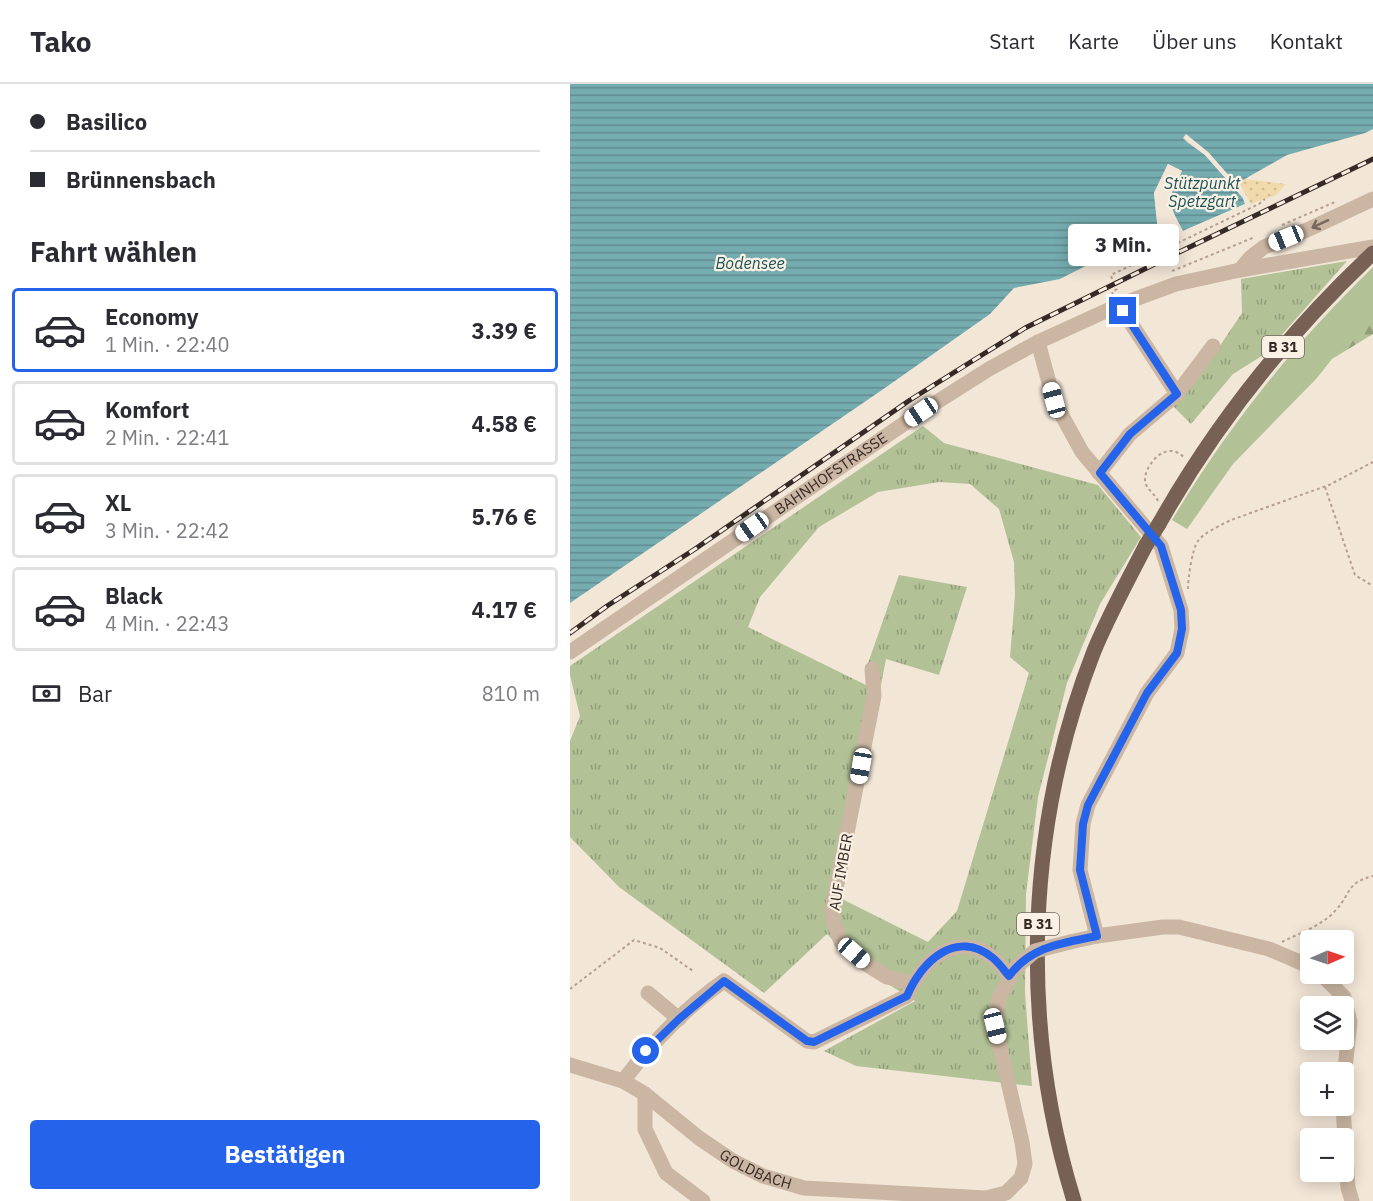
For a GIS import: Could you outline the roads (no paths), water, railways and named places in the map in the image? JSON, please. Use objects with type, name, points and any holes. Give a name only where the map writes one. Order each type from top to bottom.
[{"type":"main road","name":"B 31","points":[[1074,1201],[1057,1138],[1042,1049],[1037,959],[1042,869],[1056,780],[1080,692],[1095,650],[1118,600],[1146,545],[1196,462],[1268,364],[1338,286],[1373,253]]},
{"type":"street","points":[[1240,270],[1264,247],[1373,199]]},
{"type":"street","name":"BAHNHOFSTRASSE","points":[[575,648],[921,412],[989,369],[1117,300],[1240,270],[1373,247]]},
{"type":"street","points":[[1117,300],[1177,394]]},
{"type":"street","points":[[1038,342],[1054,400],[1082,452],[1161,546],[1181,610],[1182,629],[1177,653],[1147,693],[1088,805],[1083,824],[1080,870],[1097,936]]},
{"type":"street","points":[[1100,473],[1130,434],[1177,394],[1213,346]]},
{"type":"street","name":"AUF IMBER","points":[[872,669],[874,696],[832,909],[841,942],[866,964],[887,977],[912,983]]},
{"type":"street","points":[[623,1081],[646,1051],[724,981],[807,1041],[814,1042],[907,996],[912,983],[937,954],[956,947],[972,947],[993,957],[1012,972],[1035,951],[1097,936],[1179,927],[1269,949],[1300,962]]},
{"type":"street","name":"GOLDBACH","points":[[570,1065],[623,1081],[645,1094],[699,1138],[733,1161],[763,1176],[804,1188],[986,1200],[1006,1193],[1021,1178],[1024,1164],[1022,1142],[995,1026],[999,998],[1012,972]]},
{"type":"street","points":[[1330,984],[1344,997],[1350,1022],[1346,1062]]},
{"type":"street","points":[[648,993],[679,1019]]},
{"type":"street","points":[[645,1094],[645,1129],[666,1173],[703,1201]]},
{"type":"street","points":[[1344,1116],[1348,1188],[1352,1201]]},
{"type":"water","name":"Bodensee","points":[[570,84],[1373,84],[1373,129],[1287,155],[1236,184],[1208,152],[1183,139],[1205,155],[1243,198],[1245,204],[1183,231],[1171,201],[1182,171],[1168,164],[1154,193],[1158,229],[1060,279],[1014,288],[990,314],[570,603]]},
{"type":"railway","points":[[570,633],[910,400],[1025,328],[1373,159]]},
{"type":"water label","name":"Stützpunkt Spetzgart","points":[[1202,192]]}]
